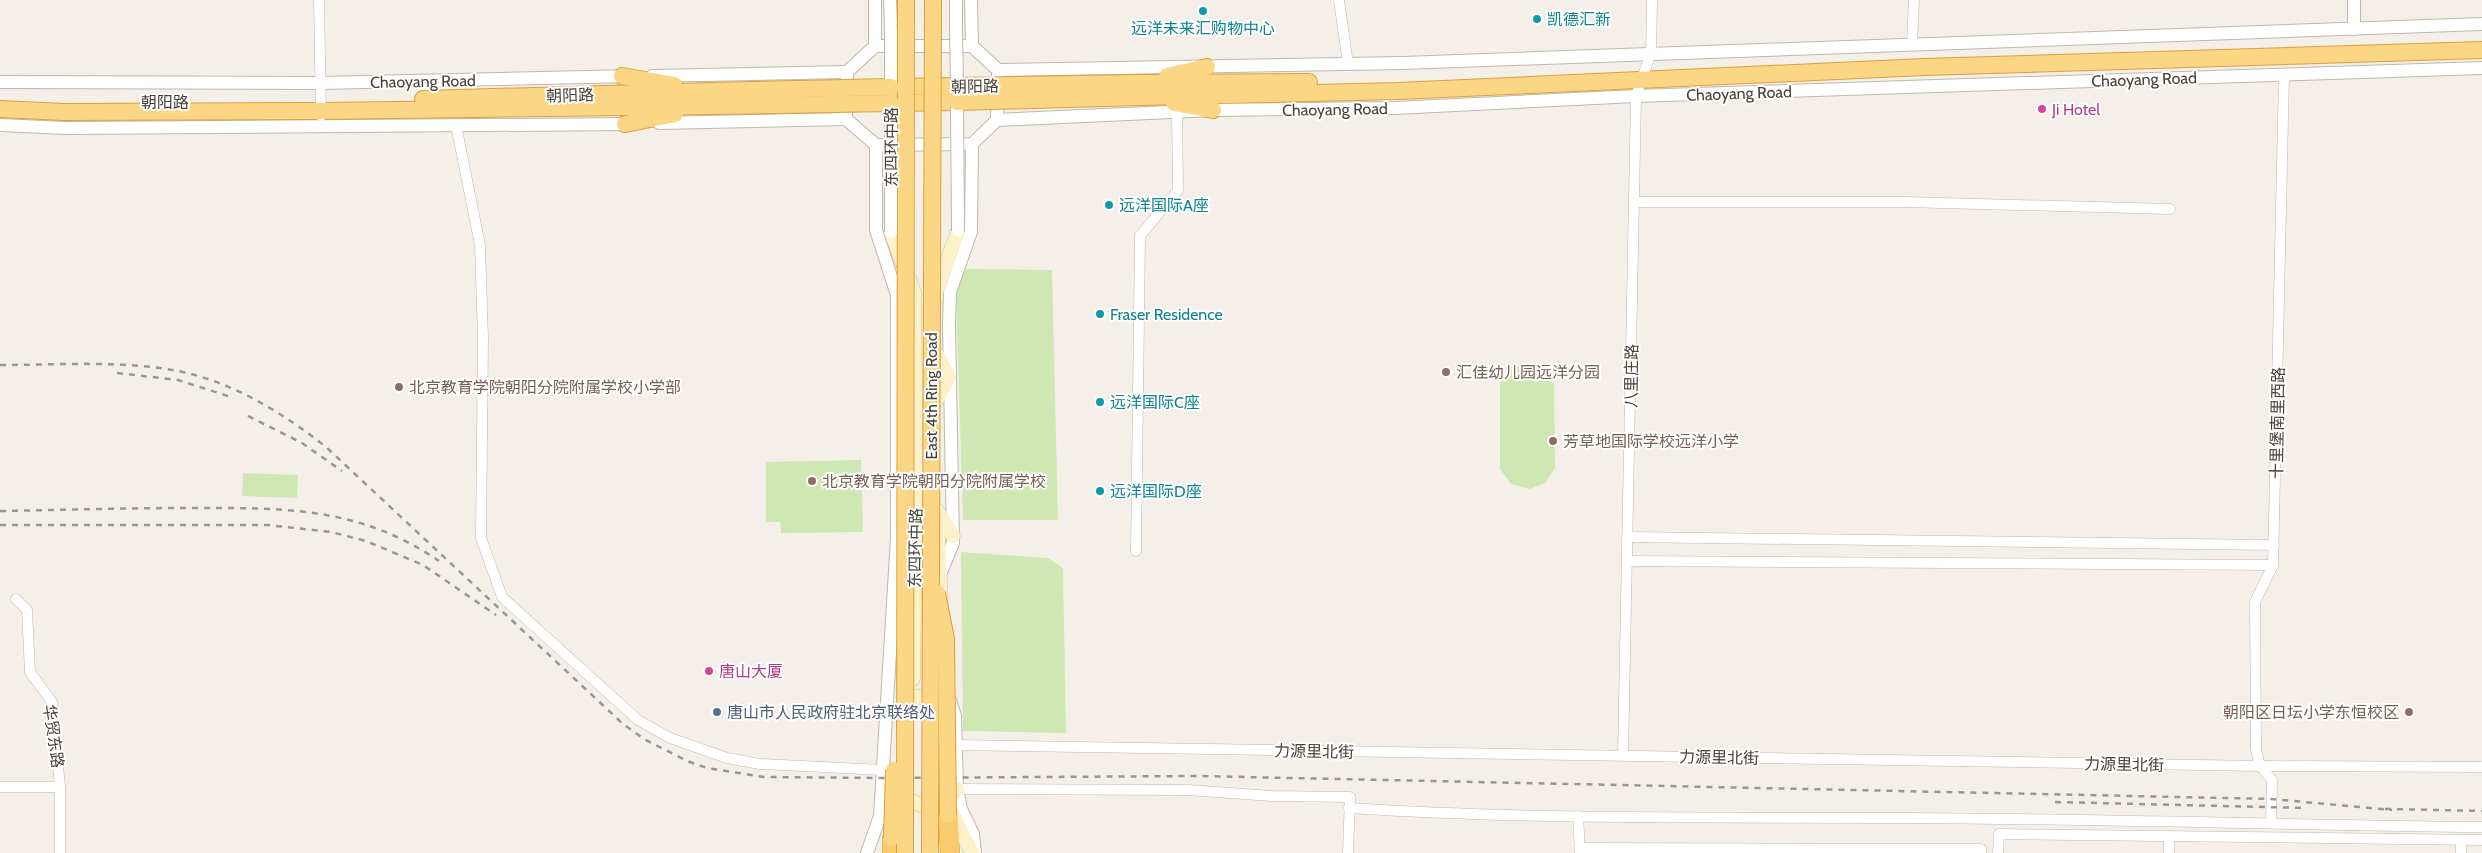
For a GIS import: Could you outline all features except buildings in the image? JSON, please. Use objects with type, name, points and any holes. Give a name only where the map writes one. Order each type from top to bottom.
[{"type":"highway","name":"East 4th Ring Road","points":[[905,853],[906,0]]},
{"type":"highway","name":"East 4th Ring Road","points":[[930,853],[933,0]]},
{"type":"highway","name":"Chaoyang Road","points":[[1140,90],[1349,82],[1641,82],[2482,40]]},
{"type":"highway","name":"Chaoyang Road","points":[[1641,82],[1924,67],[2482,50]]},
{"type":"highway","points":[[1140,90],[1207,67]]},
{"type":"highway","points":[[622,76],[711,99]]},
{"type":"highway","points":[[1140,90],[1213,110]]},
{"type":"highway","name":"朝阳路","points":[[0,109],[63,112],[320,113],[711,99],[1140,90]]},
{"type":"highway","points":[[625,124],[711,99]]},
{"type":"highway","name":"朝阳路","points":[[0,100],[320,113]]},
{"type":"highway","points":[[930,555],[946,640],[947,808],[950,853]]},
{"type":"highway","points":[[889,849],[905,556]]},
{"type":"highway","points":[[947,808],[956,853]]},
{"type":"main road","name":"东四环中路","points":[[958,231],[936,292],[936,509],[940,572],[942,778],[947,808],[973,853]]},
{"type":"main road","name":"东四环中路","points":[[889,849],[910,800],[916,472],[914,292],[890,232]]},
{"type":"main road","points":[[936,353],[949,376],[936,401]]},
{"type":"main road","points":[[936,509],[953,536]]},
{"type":"main road","points":[[913,697],[942,697]]},
{"type":"main road","points":[[910,800],[921,806],[947,808],[957,789]]},
{"type":"street","points":[[319,0],[320,113]]},
{"type":"street","points":[[875,46],[876,0]]},
{"type":"street","name":"东四环中路","points":[[890,0],[890,232]]},
{"type":"street","name":"东四环中路","points":[[956,0],[958,231]]},
{"type":"street","points":[[971,0],[972,46]]},
{"type":"street","points":[[1339,0],[1348,64]]},
{"type":"street","name":"八里庄路","points":[[1623,756],[1634,202],[1641,82],[1651,53],[1652,0]]},
{"type":"street","points":[[1912,44],[1914,0]]},
{"type":"street","points":[[2354,0],[2354,29]]},
{"type":"street","points":[[846,119],[846,72],[875,46],[972,46],[998,70],[1348,64],[2482,24]]},
{"type":"street","name":"Chaoyang Road","points":[[997,120],[1213,110],[1395,108],[1641,82],[2284,75],[2482,68]]},
{"type":"street","points":[[0,125],[65,128],[320,113],[456,125],[625,124],[732,120],[846,119],[876,145],[972,144],[997,120],[998,70]]},
{"type":"street","name":"Chaoyang Road","points":[[0,82],[320,83],[846,72]]},
{"type":"street","name":"十里堡南里西路","points":[[2260,766],[2256,749],[2256,602],[2273,565],[2284,75]]},
{"type":"street","points":[[1136,551],[1140,236],[1178,190],[1177,112]]},
{"type":"street","points":[[456,125],[480,245],[483,339],[481,538],[502,597],[638,720],[670,738],[727,758],[760,764],[883,770]]},
{"type":"street","name":"东四环中路","points":[[940,572],[953,543],[949,376],[950,292],[971,232],[972,144]]},
{"type":"street","name":"东四环中路","points":[[866,853],[880,816],[896,538],[897,295],[876,230],[876,145]]},
{"type":"street","points":[[1634,202],[1905,202],[2170,209]]},
{"type":"street","points":[[1627,537],[2274,545]]},
{"type":"street","points":[[1627,561],[2273,565]]},
{"type":"street","name":"华贸东路","points":[[16,599],[27,610],[30,672],[52,702],[60,787],[60,853]]},
{"type":"street","name":"东四环中路","points":[[942,676],[955,716],[957,789],[961,809],[973,834],[973,853]]},
{"type":"street","name":"力源里北街","points":[[956,745],[2260,766],[2482,767]]},
{"type":"street","points":[[2260,766],[2272,780],[2271,823]]},
{"type":"street","points":[[0,786],[60,787]]},
{"type":"street","points":[[957,789],[1188,790],[1272,796],[1350,796],[1348,853]]},
{"type":"street","points":[[1349,808],[1423,813],[1578,816],[2015,818],[2482,827]]},
{"type":"street","points":[[1578,816],[1580,850],[1981,849],[1980,853]]},
{"type":"street","points":[[1998,853],[1999,834],[2482,840]]},
{"type":"street","points":[[2169,836],[2170,853]]},
{"type":"street","points":[[2461,840],[2461,853]]},
{"type":"green space","points":[[966,269],[1052,270],[1058,520],[963,520],[956,292]]},
{"type":"green space","points":[[1527,363],[1545,369],[1554,385],[1555,468],[1545,483],[1529,489],[1511,484],[1500,469],[1500,383],[1510,369]]},
{"type":"green space","points":[[861,460],[863,532],[781,533],[780,522],[766,522],[766,462]]},
{"type":"green space","points":[[243,473],[298,475],[297,498],[242,496]]},
{"type":"green space","points":[[961,552],[1048,558],[1063,568],[1066,733],[963,731]]},
{"type":"railway","points":[[0,365],[112,364],[178,371],[218,383],[256,400],[310,434],[326,447],[623,724],[644,739],[687,761],[707,768],[764,777],[1198,776],[2272,799],[2392,810]]},
{"type":"railway","points":[[117,373],[178,380],[234,398]]},
{"type":"railway","points":[[248,416],[302,443],[342,471]]},
{"type":"railway","points":[[0,511],[139,508],[253,508],[285,510],[348,520],[378,529],[408,543],[439,561]]},
{"type":"railway","points":[[0,525],[268,525],[331,532],[366,541],[423,565],[496,615]]},
{"type":"railway","points":[[2055,802],[2307,808]]},
{"type":"railway","points":[[2385,809],[2482,811]]},
{"type":"place","name":"远洋未来汇购物中心","points":[[1203,11]]},
{"type":"place","name":"凯德汇新","points":[[1537,19]]},
{"type":"place","name":"Ji Hotel","points":[[2042,109]]},
{"type":"place","name":"远洋国际A座","points":[[1109,205]]},
{"type":"place","name":"Fraser Residence","points":[[1100,314]]},
{"type":"place","name":"汇佳幼儿园远洋分园","points":[[1446,372]]},
{"type":"place","name":"北京教育学院朝阳分院附属学校小学部","points":[[399,387]]},
{"type":"place","name":"远洋国际C座","points":[[1100,402]]},
{"type":"place","name":"芳草地国际学校远洋小学","points":[[1553,441]]},
{"type":"place","name":"北京教育学院朝阳分院附属学校","points":[[812,481]]},
{"type":"place","name":"远洋国际D座","points":[[1100,491]]},
{"type":"place","name":"唐山大厦","points":[[709,671]]},
{"type":"place","name":"唐山市人民政府驻北京联络处","points":[[717,712]]},
{"type":"place","name":"朝阳区日坛小学东恒校区","points":[[2409,712]]}]
